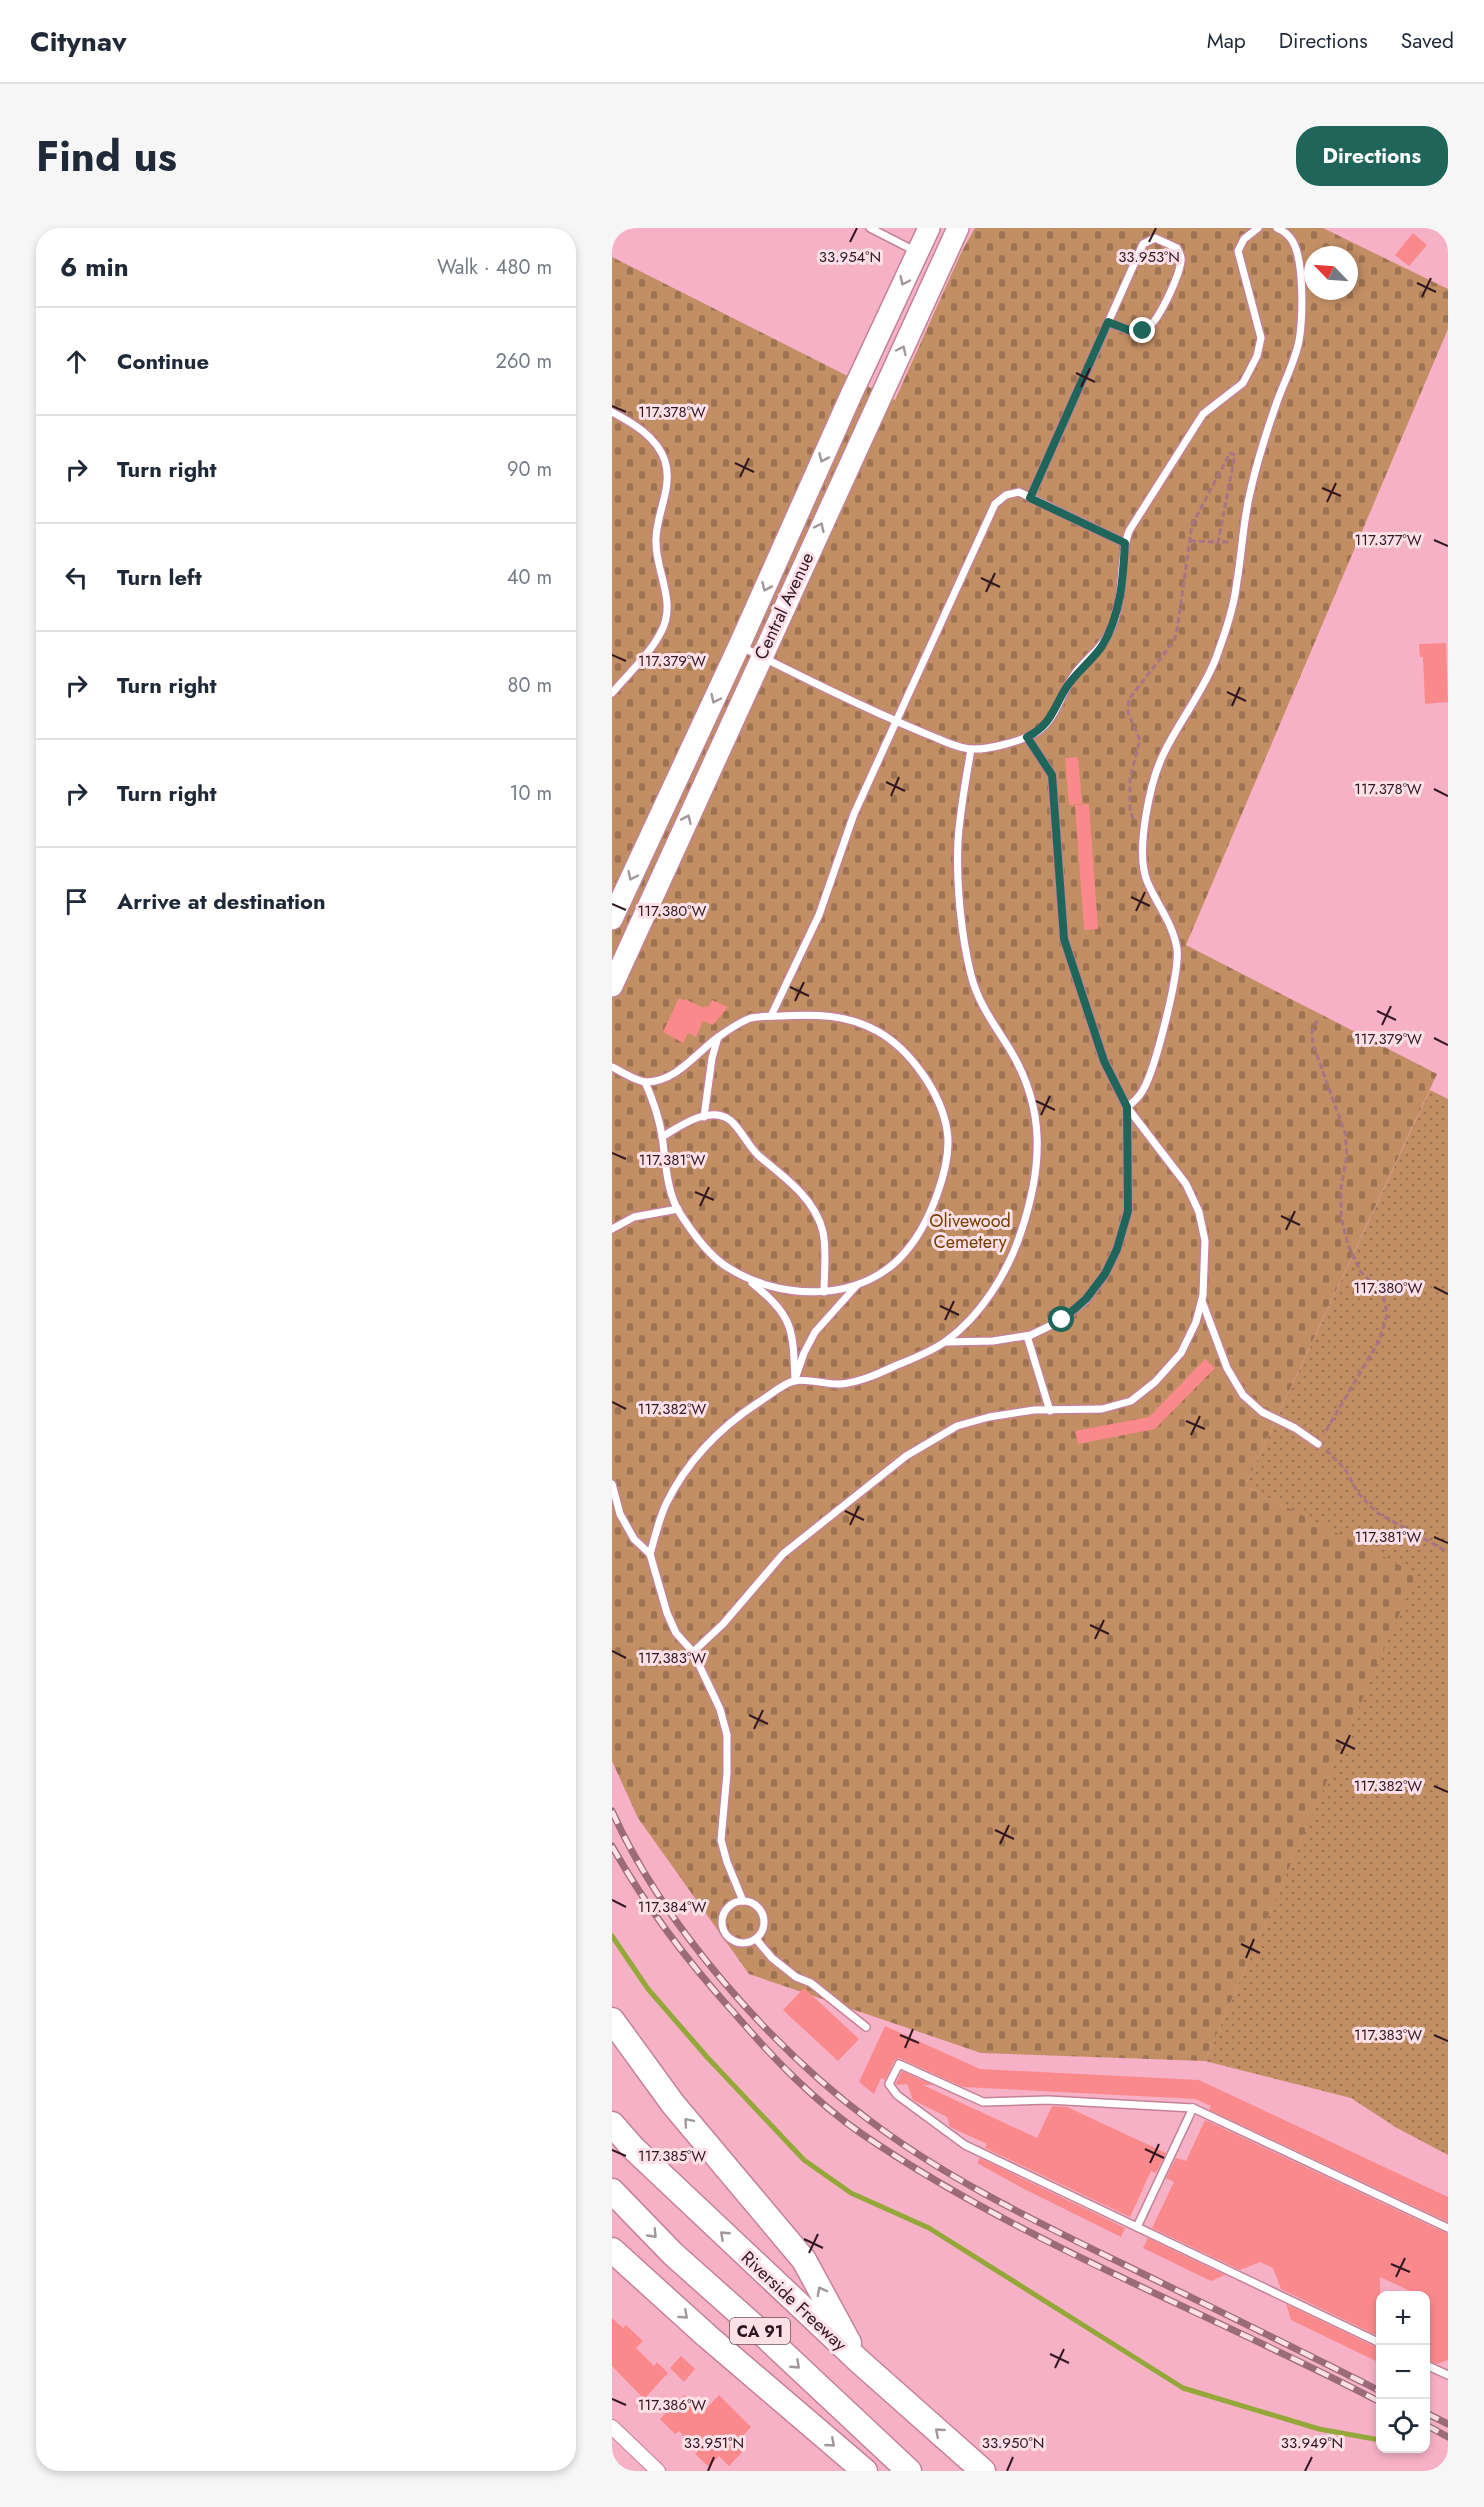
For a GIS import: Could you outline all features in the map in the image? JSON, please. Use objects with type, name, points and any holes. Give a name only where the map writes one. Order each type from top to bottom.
[{"type":"highway","points":[[612,2020],[673,2104],[804,2260],[859,2361]]},
{"type":"highway","name":"Riverside Freeway","points":[[612,2124],[633,2148],[859,2361],[983,2471]]},
{"type":"highway","name":"CA 91","points":[[612,2192],[673,2254],[765,2336],[909,2471]]},
{"type":"highway","points":[[612,2250],[707,2336],[865,2471]]},
{"type":"main road","name":"Central Avenue","points":[[612,919],[740,646],[850,395],[929,228]]},
{"type":"main road","name":"Central Avenue","points":[[612,986],[958,228]]},
{"type":"street","points":[[612,2427],[658,2471]]},
{"type":"lane","points":[[870,228],[917,253]]},
{"type":"lane","points":[[740,646],[896,721],[951,744],[971,749],[1017,741],[1039,731],[1054,713],[1064,691],[1076,673],[1101,648],[1111,627],[1119,604],[1125,543],[1129,531],[1203,414],[1243,383],[1257,356],[1261,339],[1238,251],[1244,239],[1258,228]]},
{"type":"lane","points":[[1127,1107],[1143,1090],[1154,1066],[1175,975],[1177,952],[1173,931],[1146,879],[1143,859],[1144,835],[1153,779],[1163,753],[1214,662],[1229,622],[1237,583],[1246,509],[1260,449],[1298,344],[1302,320],[1299,260],[1294,243],[1288,235],[1277,228]]},
{"type":"lane","points":[[1030,498],[1108,322],[1143,244],[1155,238],[1178,248],[1182,259],[1179,271],[1155,323],[1143,331],[1131,331],[1108,322]]},
{"type":"lane","points":[[612,412],[637,426],[653,440],[665,460],[668,484],[656,538],[658,566],[669,600],[662,631],[612,693]]},
{"type":"lane","points":[[771,1016],[819,915],[854,814],[995,504],[1006,495],[1019,492],[1125,543]]},
{"type":"lane","points":[[693,1652],[723,1624],[783,1554],[906,1456],[957,1426],[989,1417],[1102,1408],[1131,1401],[1155,1382],[1181,1353],[1196,1322],[1202,1300],[1205,1242],[1199,1212],[1186,1184],[1127,1107],[1104,1061],[1064,939],[1052,775],[1027,737]]},
{"type":"lane","points":[[650,1554],[665,1506],[683,1473],[712,1438],[738,1416],[795,1381],[841,1384],[869,1377],[945,1342],[967,1322],[989,1295],[1021,1234],[1030,1200],[1038,1144],[1035,1115],[1028,1084],[1010,1050],[984,1012],[969,966],[960,906],[958,843],[971,749]]},
{"type":"lane","points":[[612,1067],[645,1082],[656,1104],[666,1171],[678,1209],[700,1241],[723,1265],[770,1287],[802,1292],[824,1292],[858,1285],[883,1272],[907,1251],[924,1225],[936,1199],[944,1168],[947,1131],[923,1073],[879,1032],[851,1020],[825,1014],[750,1018],[718,1037],[694,1060],[670,1075],[645,1082]]},
{"type":"lane","points":[[704,1117],[712,1058],[718,1037]]},
{"type":"lane","points":[[945,1342],[993,1341],[1027,1336],[1062,1320],[1086,1299],[1105,1274],[1117,1249],[1128,1211],[1127,1107]]},
{"type":"lane","points":[[662,1137],[690,1120],[714,1115],[729,1120],[757,1154],[800,1192],[816,1214],[823,1232],[824,1292]]},
{"type":"lane","points":[[612,1229],[633,1217],[678,1209]]},
{"type":"lane","points":[[746,1277],[783,1311],[790,1328],[795,1381]]},
{"type":"lane","points":[[795,1381],[804,1353],[815,1332],[858,1285]]},
{"type":"lane","points":[[1202,1300],[1227,1368],[1243,1395],[1262,1412],[1295,1428],[1318,1444]]},
{"type":"lane","points":[[1027,1336],[1050,1411]]},
{"type":"lane","points":[[612,1484],[620,1514],[634,1539],[650,1554],[667,1613],[676,1633],[693,1652],[720,1709],[727,1735],[727,1773],[721,1840],[727,1862],[743,1901]]},
{"type":"lane","points":[[743,1901],[755,1905],[763,1915],[763,1928],[756,1939],[750,1942],[735,1941],[729,1938],[723,1926],[725,1912],[730,1906],[743,1901]]},
{"type":"lane","points":[[756,1939],[772,1958],[796,1977],[811,1983],[866,2027]]},
{"type":"lane","points":[[1376,2341],[965,2145],[897,2095],[889,2084],[899,2064],[983,2102],[1048,2100],[1193,2108],[1448,2228]]},
{"type":"lane","points":[[1137,2227],[1193,2108]]},
{"type":"lane","points":[[1430,2367],[1448,2375]]},
{"type":"path","points":[[1144,835],[1134,823],[1130,810],[1130,778],[1140,740],[1128,713],[1129,699],[1174,641],[1192,525],[1230,453],[1235,455],[1218,542]]},
{"type":"path","points":[[1189,541],[1242,542]]},
{"type":"path","points":[[1317,1020],[1312,1033],[1313,1044],[1345,1133],[1347,1155],[1341,1187],[1341,1217],[1348,1245],[1361,1272],[1383,1294],[1387,1315],[1379,1341],[1318,1444],[1345,1469],[1358,1492],[1376,1512],[1448,1552]]},
{"type":"green space","name":"Olivewood Cemetery","points":[[975,228],[1323,228],[1448,289],[1448,329],[1186,945],[1437,1074],[1245,1486],[1417,1574],[1205,2061],[981,2053],[749,1974],[638,1818],[612,1761],[612,257],[895,400],[962,251]]},
{"type":"green space","points":[[1430,1090],[1448,1099],[1448,2155],[1397,2128],[1351,2098],[1205,2061],[1416,1575],[1245,1486]]},
{"type":"building","points":[[1413,233],[1427,245],[1409,266],[1395,255]]},
{"type":"building","points":[[1446,643],[1448,702],[1425,704],[1423,657],[1420,657],[1419,644]]},
{"type":"building","points":[[1078,757],[1082,804],[1069,805],[1065,758]]},
{"type":"building","points":[[1089,804],[1098,929],[1084,930],[1075,805]]},
{"type":"building","points":[[679,998],[704,1008],[708,1007],[712,1000],[728,1007],[713,1025],[703,1021],[696,1037],[688,1033],[683,1043],[663,1032]]},
{"type":"building","points":[[1205,1359],[1215,1368],[1155,1429],[1078,1444],[1075,1431],[1149,1417]]},
{"type":"building","points":[[804,1988],[859,2039],[838,2061],[783,2010]]},
{"type":"building","points":[[885,2026],[980,2069],[1199,2080],[1448,2197],[1448,2222],[1209,2110],[1211,2106],[1195,2099],[963,2087],[899,2058],[894,2061],[885,2080],[881,2078],[874,2094],[859,2082]]},
{"type":"building","points":[[902,2071],[933,2085],[923,2085],[1037,2138],[1052,2106],[1067,2107],[1166,2153],[1156,2173],[1151,2171],[1130,2217],[985,2148],[987,2144],[950,2127],[947,2117],[913,2100],[907,2084],[897,2085]]},
{"type":"building","points":[[1205,2120],[1448,2234],[1448,2360],[1437,2364],[1430,2361],[1430,2291],[1410,2291],[1380,2277],[1380,2291],[1376,2291],[1376,2335],[1281,2289],[1273,2268],[1260,2262],[1240,2270],[1152,2228],[1174,2182],[1166,2178],[1176,2158],[1186,2161]]},
{"type":"building","points":[[980,2158],[1125,2228],[1121,2237],[977,2163]]},
{"type":"building","points":[[1148,2238],[1225,2275],[1211,2281],[1143,2248]]},
{"type":"building","points":[[1286,2304],[1376,2347],[1376,2361],[1291,2320]]},
{"type":"building","points":[[612,2318],[623,2328],[626,2325],[643,2341],[636,2348],[654,2366],[657,2362],[668,2373],[644,2399],[612,2366]]},
{"type":"building","points":[[681,2356],[695,2369],[684,2382],[670,2368]]},
{"type":"building","points":[[684,2395],[702,2413],[719,2395],[751,2427],[738,2441],[746,2448],[729,2466],[719,2456],[709,2467],[695,2454],[698,2451],[679,2431],[675,2434],[660,2419]]},
{"type":"waterway","points":[[612,1936],[648,1989],[707,2057],[804,2160],[851,2193],[929,2228],[1183,2388],[1319,2429],[1376,2439]]},
{"type":"railway","points":[[612,1811],[660,1897],[689,1939],[722,1980],[794,2056],[831,2090],[869,2120],[929,2161],[992,2198],[1376,2389]]},
{"type":"railway","points":[[612,1846],[653,1912],[684,1954],[764,2047],[827,2108],[844,2121],[924,2173],[987,2210],[1117,2276],[1376,2400]]},
{"type":"railway","points":[[1430,2415],[1448,2424]]},
{"type":"railway","points":[[1430,2427],[1448,2437]]},
{"type":"route","points":[[1062,1320],[1086,1299],[1105,1274],[1117,1249],[1128,1211],[1127,1107],[1104,1061],[1064,939],[1052,775],[1027,737],[1039,731],[1054,713],[1064,691],[1076,673],[1101,648],[1119,604],[1125,543],[1030,498],[1108,322],[1131,331],[1143,331]]}]
